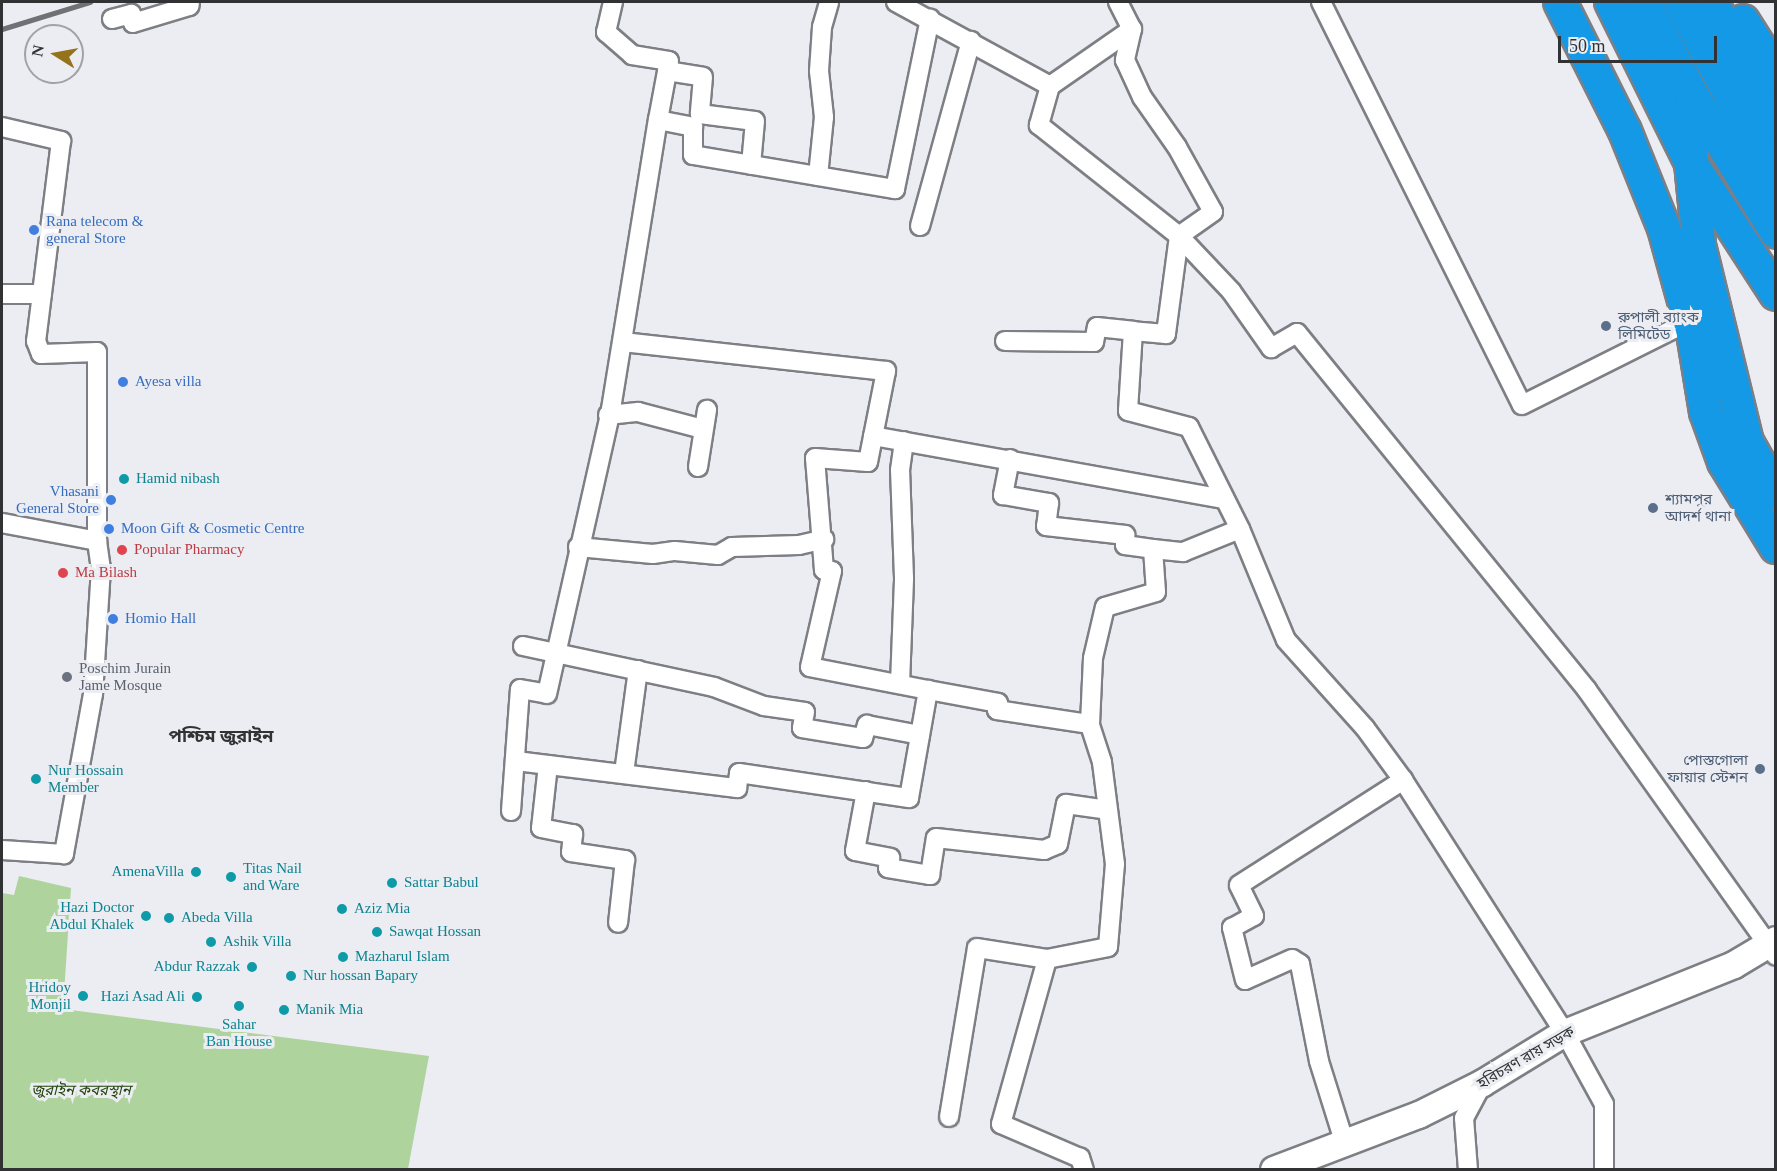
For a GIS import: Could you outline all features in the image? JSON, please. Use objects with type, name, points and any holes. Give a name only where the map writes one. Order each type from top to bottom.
[{"type":"highway","points":[[1560,2],[1642,172],[1664,228],[1690,321],[1706,412],[1724,462],[1776,547]]},
{"type":"highway","points":[[1611,2],[1691,163],[1776,294]]},
{"type":"highway","points":[[1644,2],[1693,96],[1776,232]]},
{"type":"highway","points":[[1680,2],[1769,142]]},
{"type":"highway","points":[[1712,2],[1769,142],[1776,180]]},
{"type":"highway","points":[[1733,2],[1776,73]]},
{"type":"highway","points":[[1693,96],[1691,163],[1698,245],[1732,390],[1747,442],[1776,493]]},
{"type":"main road","name":"হরিচরণ রায় সড়ক","points":[[1274,1170],[1344,1141],[1419,1115],[1483,1083],[1565,1033],[1773,947]]},
{"type":"street","points":[[112,19],[132,14],[133,23],[189,6],[190,2]]},
{"type":"street","points":[[511,812],[520,689],[547,694],[623,342],[669,61],[632,55],[606,32],[613,2]]},
{"type":"street","points":[[818,176],[824,117],[819,71],[822,27],[829,2]]},
{"type":"street","points":[[896,2],[1050,86]]},
{"type":"street","points":[[1005,341],[1094,342],[1097,327],[1166,334],[1179,236],[1213,212],[1177,147],[1142,97],[1125,60],[1132,29],[1118,2]]},
{"type":"street","points":[[1321,2],[1522,405],[1690,321]]},
{"type":"street","points":[[658,120],[693,127],[693,155],[895,189],[930,19]]},
{"type":"street","points":[[1132,29],[1050,86],[1039,125],[1179,236],[1231,291],[1271,348],[1297,333],[1587,690],[1773,947]]},
{"type":"street","points":[[920,226],[971,41]]},
{"type":"street","points":[[667,71],[704,77],[700,114],[755,121],[750,165]]},
{"type":"street","points":[[2,127],[61,141],[36,341],[41,354],[97,352],[97,541],[101,568],[93,694],[64,854],[2,850]]},
{"type":"street","points":[[2,294],[42,294]]},
{"type":"street","points":[[1133,331],[1128,411],[1189,427],[1240,529],[1286,640],[1365,728],[1403,780],[1565,1033],[1604,1104],[1604,1170]]},
{"type":"street","points":[[623,342],[886,371],[868,462],[815,458],[824,539],[824,570],[832,571],[810,668],[998,703],[997,710],[1089,724]]},
{"type":"street","points":[[698,467],[707,410]]},
{"type":"street","points":[[608,415],[638,412],[703,429]]},
{"type":"street","points":[[873,436],[1224,499]]},
{"type":"street","points":[[900,684],[904,578],[900,470],[904,441]]},
{"type":"street","points":[[1010,459],[1003,495],[1049,503],[1046,526],[1125,535],[1125,545],[1183,552],[1240,529]]},
{"type":"street","points":[[2,523],[97,541]]},
{"type":"street","points":[[578,547],[653,554],[675,551],[718,555],[732,547],[799,545],[824,539]]},
{"type":"street","points":[[949,1117],[977,948],[1047,959],[1108,947],[1115,864],[1102,762],[1089,724],[1093,658],[1105,607],[1156,591],[1153,549]]},
{"type":"street","points":[[523,646],[714,687],[764,706],[805,712],[802,728],[863,738],[867,725],[920,735]]},
{"type":"street","points":[[624,773],[638,670]]},
{"type":"street","points":[[516,761],[737,788],[739,772],[909,798],[928,690]]},
{"type":"street","points":[[548,765],[541,828],[573,834],[571,852],[625,860],[618,923]]},
{"type":"street","points":[[1344,1141],[1319,1061],[1300,964],[1292,959],[1245,980],[1232,928],[1254,916],[1239,885],[1403,780]]},
{"type":"street","points":[[866,791],[855,851],[890,858],[888,868],[930,875],[936,838],[1044,850],[1058,844],[1066,804],[1108,810]]},
{"type":"street","points":[[1047,959],[1001,1124],[1080,1158],[1084,1170]]},
{"type":"street","points":[[1468,1170],[1464,1118],[1483,1083]]},
{"type":"green space","name":"জুরাইন কবরস্থান","points":[[19,876],[71,888],[63,1009],[429,1056],[408,1169],[2,1169],[2,893],[14,895]]},
{"type":"railway","points":[[2,29],[90,2]]},
{"type":"place","name":"Rana telecom & general Store","points":[[34,230]]},
{"type":"place","name":"রুপালী ব্যাংক লিমিটেড","points":[[1606,326]]},
{"type":"place","name":"Ayesa villa","points":[[123,382]]},
{"type":"place","name":"Hamid nibash","points":[[124,479]]},
{"type":"place","name":"Vhasani General Store","points":[[111,500]]},
{"type":"place","name":"শ্যামপুর আদর্শ থানা","points":[[1653,508]]},
{"type":"place","name":"Moon Gift & Cosmetic Centre","points":[[109,529]]},
{"type":"place","name":"Popular Pharmacy","points":[[122,550]]},
{"type":"place","name":"Ma Bilash","points":[[63,573]]},
{"type":"place","name":"Homio Hall","points":[[113,619]]},
{"type":"place","name":"Poschim Jurain Jame Mosque","points":[[67,677]]},
{"type":"place","name":"পোস্তগোলা ফায়ার স্টেশন","points":[[1760,769]]},
{"type":"place","name":"Nur Hossain Member","points":[[36,779]]},
{"type":"place","name":"AmenaVilla","points":[[196,872]]},
{"type":"place","name":"Titas Nail and Ware","points":[[231,877]]},
{"type":"place","name":"Sattar Babul","points":[[392,883]]},
{"type":"place","name":"Aziz Mia","points":[[342,909]]},
{"type":"place","name":"Hazi Doctor Abdul Khalek","points":[[146,916]]},
{"type":"place","name":"Abeda Villa","points":[[169,918]]},
{"type":"place","name":"Sawqat Hossan","points":[[377,932]]},
{"type":"place","name":"Ashik Villa","points":[[211,942]]},
{"type":"place","name":"Mazharul Islam","points":[[343,957]]},
{"type":"place","name":"Abdur Razzak","points":[[252,967]]},
{"type":"place","name":"Nur hossan Bapary","points":[[291,976]]},
{"type":"place","name":"Hridoy Monjil","points":[[83,996]]},
{"type":"place","name":"Hazi Asad Ali","points":[[197,997]]},
{"type":"place","name":"Sahar Ban House","points":[[239,1006]]},
{"type":"place","name":"Manik Mia","points":[[284,1010]]},
{"type":"district","name":"পশ্চিম জুরাইন","points":[[221,736]]}]
